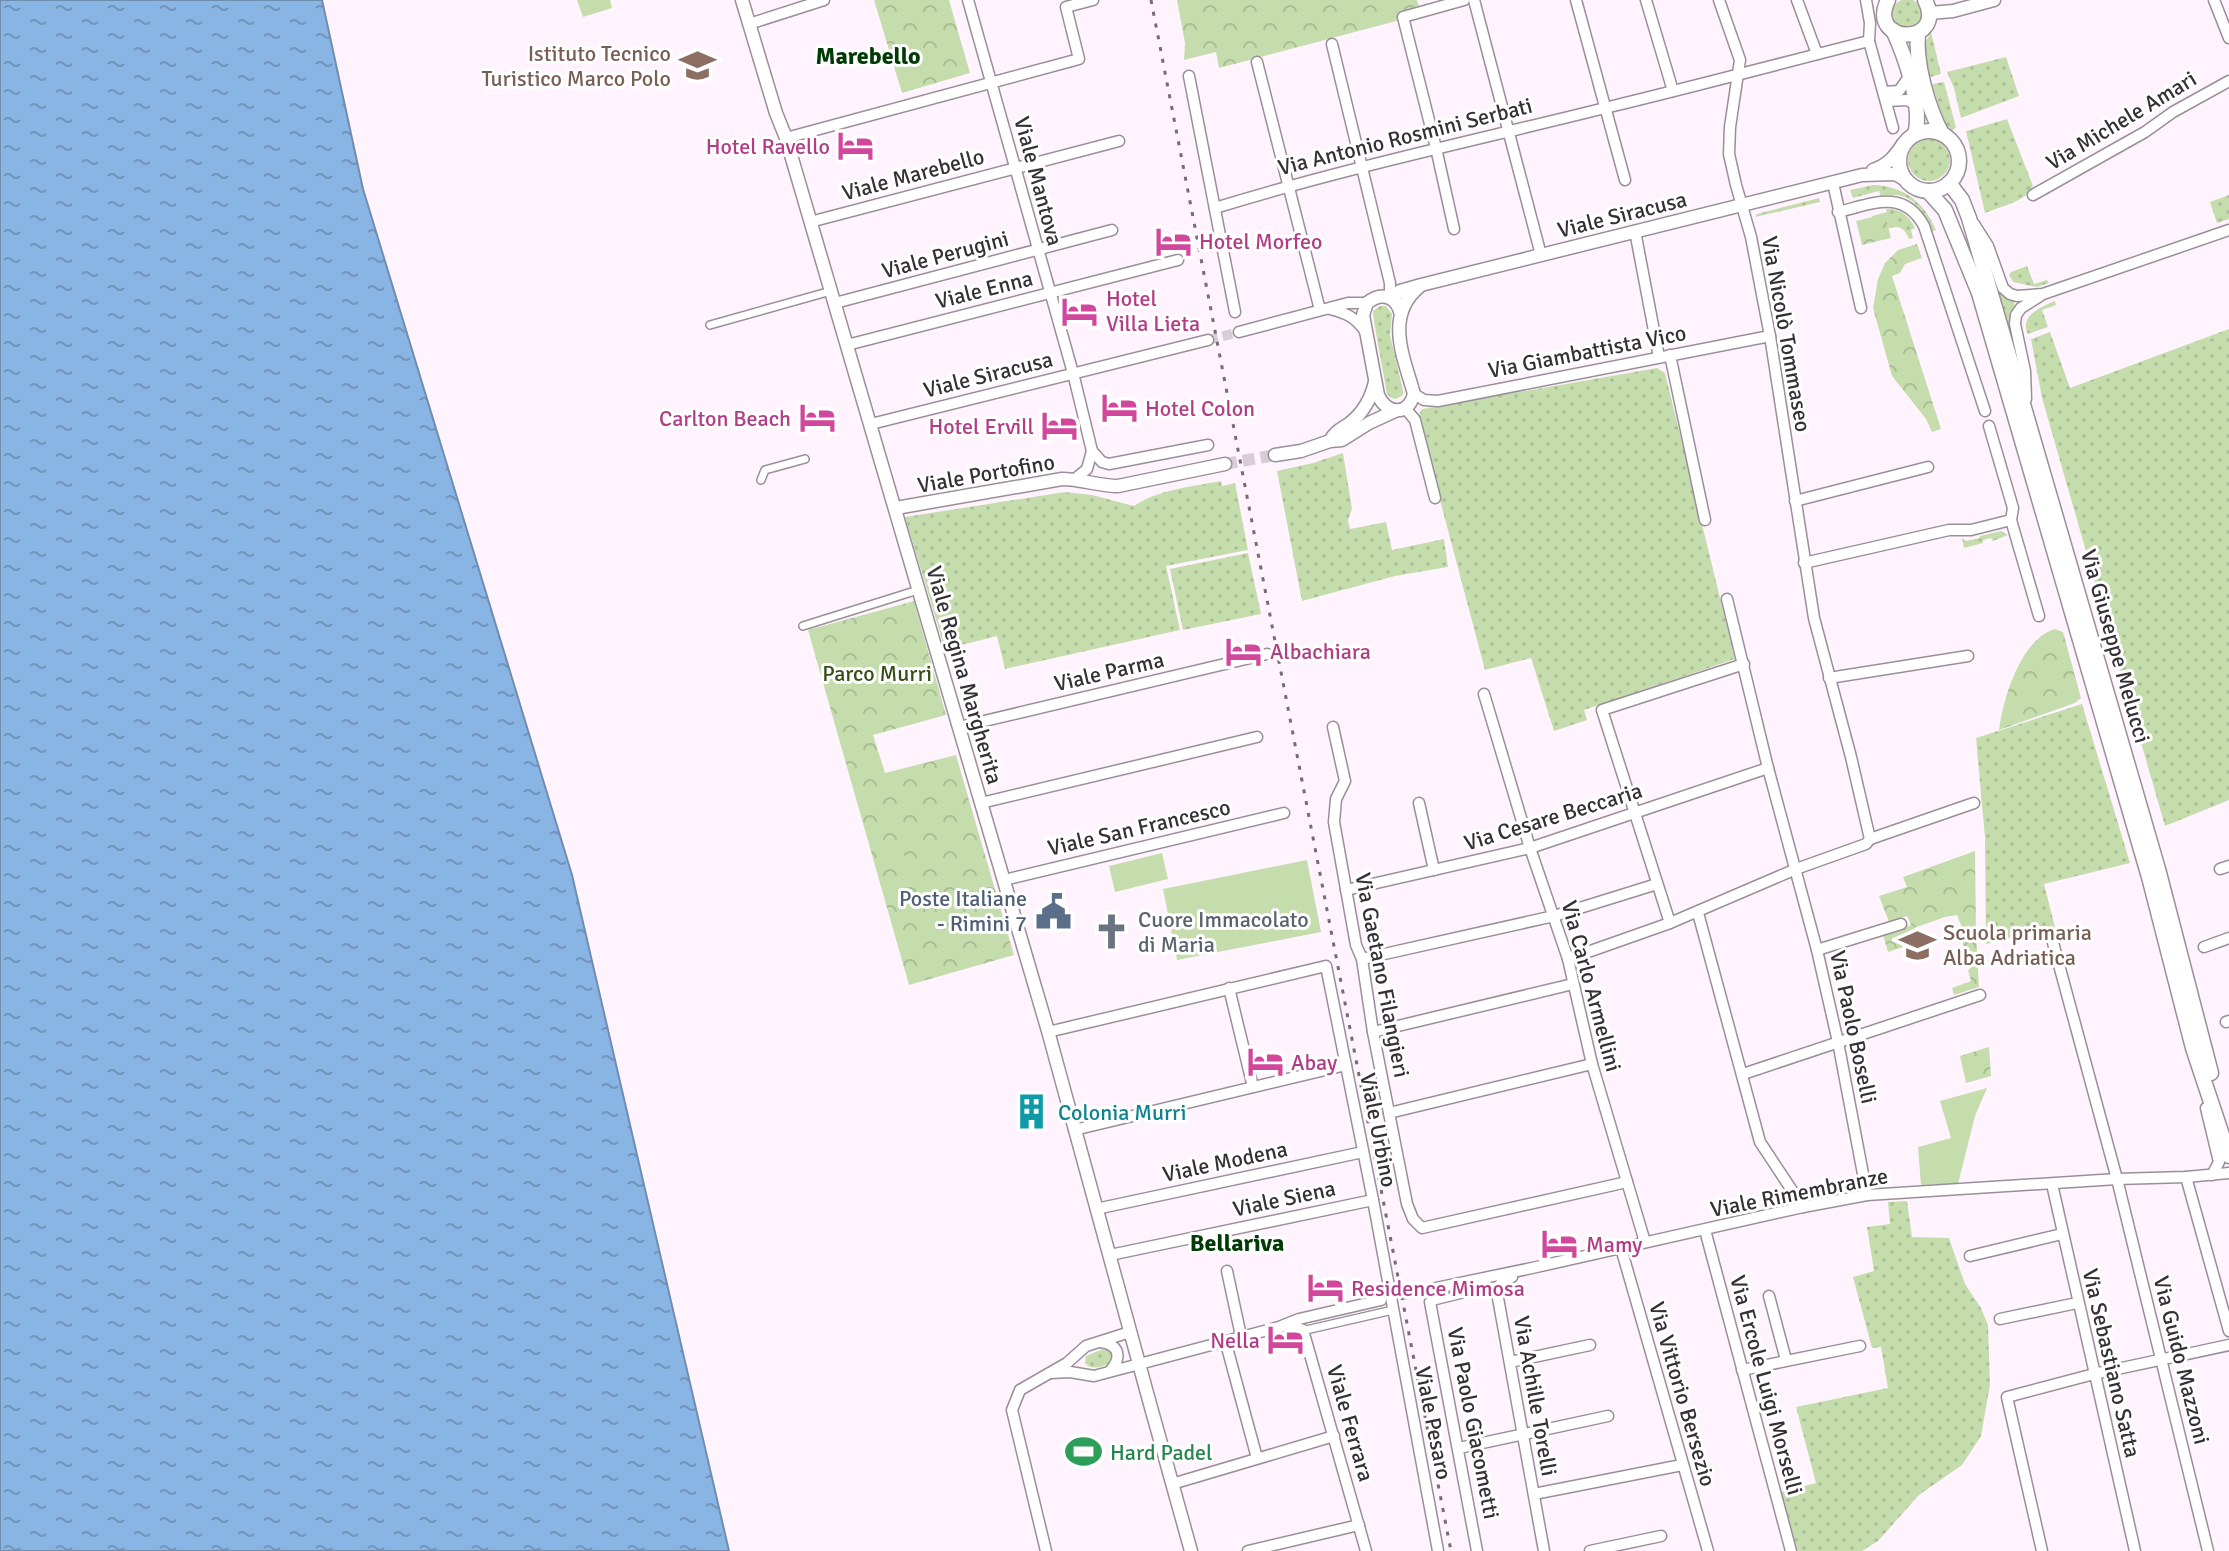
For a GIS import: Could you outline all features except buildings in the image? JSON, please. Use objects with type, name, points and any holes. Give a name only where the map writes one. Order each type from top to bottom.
[{"type":"main road","points":[[1888,0],[1884,16],[1888,26],[1902,35],[1918,33],[1926,24],[1927,6]]},
{"type":"main road","points":[[1893,30],[1901,49],[1918,124],[1898,163],[1906,180],[1915,188],[1928,191],[1949,183],[1958,166],[1958,154],[1935,120],[1918,59],[1918,33]]},
{"type":"main road","points":[[1909,139],[1926,131],[1942,134]]},
{"type":"main road","name":"Via Giuseppe Melucci","points":[[1949,183],[1962,200],[1969,218],[2158,869],[2210,1068],[2229,1127]]},
{"type":"main road","name":"Via Giuseppe Melucci","points":[[1928,191],[1945,210],[1979,293],[2149,877],[2193,1048],[2229,1156]]},
{"type":"street","name":"Viale Regina Margherita","points":[[742,0],[786,138],[1004,880],[1191,1551]]},
{"type":"street","points":[[749,24],[824,0]]},
{"type":"street","name":"Viale Mantova","points":[[968,0],[1092,451]]},
{"type":"street","points":[[786,138],[1079,59],[1066,7],[1093,0]]},
{"type":"street","points":[[1454,229],[1403,17],[1464,0]]},
{"type":"street","points":[[1474,0],[1541,255]]},
{"type":"street","points":[[1576,0],[1625,180]]},
{"type":"street","points":[[1646,0],[1673,91]]},
{"type":"street","name":"Via Nicolò Tommaseo","points":[[1719,0],[1740,60],[1729,154],[1751,237],[1770,336],[1814,618],[1870,839]]},
{"type":"street","points":[[1797,0],[1817,54]]},
{"type":"street","points":[[1866,0],[1869,41],[1893,128]]},
{"type":"street","points":[[1927,6],[1953,11],[1994,0]]},
{"type":"street","points":[[2214,0],[2229,38]]},
{"type":"street","name":"Via Antonio Rosmini Serbati","points":[[1215,208],[1289,185],[1869,41]]},
{"type":"street","points":[[1332,44],[1390,283],[1387,297],[1399,307],[1401,315]]},
{"type":"street","points":[[1257,62],[1324,309]]},
{"type":"street","points":[[1189,76],[1235,312]]},
{"type":"street","points":[[1885,97],[1899,91],[1908,78]]},
{"type":"street","name":"Via Michele Amari","points":[[2033,195],[2229,81]]},
{"type":"street","points":[[1885,97],[1915,104]]},
{"type":"street","name":"Viale Siracusa","points":[[1367,303],[1421,285],[1862,175],[1882,167],[1909,139]]},
{"type":"street","name":"Viale Marebello","points":[[810,222],[1119,141]]},
{"type":"street","name":"Viale Siracusa","points":[[1862,175],[1895,174],[1906,180]]},
{"type":"street","points":[[1833,183],[1861,308]]},
{"type":"street","points":[[1838,212],[1890,201],[1903,203],[1918,215],[1985,411]]},
{"type":"street","points":[[1969,218],[1988,246],[2003,288],[2017,296],[2043,294]]},
{"type":"street","name":"Viale Perugini","points":[[833,297],[1112,230]]},
{"type":"street","points":[[2026,413],[2025,371],[2015,324],[2021,308],[2043,294],[2229,230]]},
{"type":"street","points":[[1635,231],[1705,520]]},
{"type":"street","name":"Viale Enna","points":[[847,345],[1178,260]]},
{"type":"street","points":[[1275,455],[1342,440],[1412,401],[1414,394],[1398,338],[1405,301],[1421,285]]},
{"type":"street","points":[[710,325],[833,297]]},
{"type":"street","points":[[1239,332],[1348,303],[1367,303],[1363,315],[1380,400],[1387,408],[1400,410],[1415,420],[1435,498]]},
{"type":"street","points":[[1324,309],[1346,313],[1356,319],[1366,333]]},
{"type":"street","name":"Via Giambattista Vico","points":[[1414,394],[1424,400],[1438,401],[1770,336]]},
{"type":"street","name":"Viale Siracusa","points":[[871,424],[1208,340]]},
{"type":"street","points":[[1330,441],[1334,433],[1361,413],[1375,381]]},
{"type":"street","points":[[1989,426],[2013,508],[2011,520],[2039,616]]},
{"type":"street","points":[[1092,451],[1102,462],[1109,464],[1208,445]]},
{"type":"street","points":[[1075,479],[1087,469],[1092,451]]},
{"type":"street","points":[[761,480],[765,470],[805,459]]},
{"type":"street","name":"Viale Portofino","points":[[896,508],[1040,482],[1075,479],[1118,486],[1225,464]]},
{"type":"street","points":[[1795,501],[1928,467]]},
{"type":"street","points":[[1804,563],[1949,530],[1971,530],[2011,520]]},
{"type":"street","points":[[803,626],[918,590]]},
{"type":"street","name":"Via Paolo Boselli","points":[[1727,599],[1817,950],[1867,1195]]},
{"type":"street","name":"Viale Parma","points":[[959,727],[1267,654]]},
{"type":"street","points":[[1829,678],[1968,656]]},
{"type":"street","points":[[1670,923],[1602,710],[1744,664]]},
{"type":"street","name":"Via Carlo Armellini","points":[[1484,694],[1530,848],[1568,959],[1592,1064],[1645,1242]]},
{"type":"street","name":"Via Gaetano Filangieri","points":[[1333,727],[1345,781],[1336,799],[1334,822],[1407,1204],[1413,1219],[1422,1228],[1627,1182]]},
{"type":"street","points":[[981,803],[1257,737]]},
{"type":"street","name":"Via Cesare Beccaria","points":[[1346,890],[1530,848],[1768,768]]},
{"type":"street","points":[[1419,803],[1434,870]]},
{"type":"street","points":[[1568,959],[1698,913],[1796,869],[1866,844],[1870,839],[1974,803]]},
{"type":"street","name":"Viale San Francesco","points":[[1004,880],[1284,813]]},
{"type":"street","points":[[1362,959],[1554,916],[1657,884]]},
{"type":"street","points":[[1698,913],[1760,1142],[1803,1207]]},
{"type":"street","points":[[1817,950],[1901,924]]},
{"type":"street","points":[[2204,947],[2229,938]]},
{"type":"street","name":"Via Guido Mazzoni","points":[[2052,939],[2117,1179],[2208,1551]]},
{"type":"street","name":"Viale Urbino","points":[[1229,988],[1326,966],[1373,1200],[1389,1302]]},
{"type":"street","points":[[1373,1032],[1573,984]]},
{"type":"street","points":[[1048,1032],[1229,988],[1253,1087]]},
{"type":"street","points":[[1743,1074],[1980,995]]},
{"type":"street","name":"Via Giuseppe Melucci","points":[[2193,1048],[2219,1162],[2212,1175]]},
{"type":"street","points":[[1389,1113],[1592,1064]]},
{"type":"street","points":[[1074,1130],[1346,1065]]},
{"type":"street","name":"Viale Modena","points":[[1096,1209],[1363,1152]]},
{"type":"street","name":"Viale Rimembranze","points":[[1431,1289],[1867,1195],[2229,1173]]},
{"type":"street","points":[[2186,1177],[2229,1331]]},
{"type":"street","name":"Via Sebastiano Satta","points":[[2052,1184],[2135,1551]]},
{"type":"street","name":"Viale Siena","points":[[1110,1255],[1373,1200]]},
{"type":"street","name":"Via Ercole Luigi Morselli","points":[[1705,1230],[1791,1551]]},
{"type":"street","points":[[1970,1256],[2062,1234]]},
{"type":"street","name":"Via Vittorio Bersezio","points":[[1621,1248],[1708,1551]]},
{"type":"street","points":[[1430,1302],[1499,1285],[1502,1280],[1532,1268]]},
{"type":"street","points":[[1227,1271],[1241,1336]]},
{"type":"street","name":"Via Achille Torelli","points":[[1499,1285],[1498,1298],[1544,1551]]},
{"type":"street","points":[[1769,1296],[1786,1360]]},
{"type":"street","points":[[1301,1316],[1389,1302]]},
{"type":"street","points":[[1050,1373],[1096,1375],[1299,1319],[1389,1302]]},
{"type":"street","points":[[1306,1330],[1389,1302]]},
{"type":"street","name":"Viale Pesaro","points":[[1389,1302],[1438,1551]]},
{"type":"street","name":"Via Paolo Giacometti","points":[[1430,1302],[1477,1551]]},
{"type":"street","points":[[2000,1319],[2077,1303]]},
{"type":"street","name":"Viale Ferrara","points":[[1279,1327],[1293,1326],[1303,1330],[1366,1551]]},
{"type":"street","points":[[1046,1551],[1012,1410],[1014,1401],[1020,1390],[1075,1357],[1081,1350],[1098,1341],[1130,1332]]},
{"type":"street","points":[[1225,1340],[1257,1458]]},
{"type":"street","points":[[1098,1341],[1109,1343],[1116,1349],[1117,1363],[1110,1371]]},
{"type":"street","points":[[1510,1362],[1590,1345]]},
{"type":"street","points":[[2042,1551],[2007,1397],[2094,1374],[2229,1345]]},
{"type":"street","points":[[1742,1370],[1860,1346]]},
{"type":"street","points":[[1081,1350],[1081,1367],[1085,1372],[1096,1375]]},
{"type":"street","points":[[1459,1448],[1608,1416]]},
{"type":"street","points":[[1172,1484],[1334,1436]]},
{"type":"street","points":[[1534,1494],[1682,1465]]},
{"type":"street","points":[[1248,1551],[1359,1525]]},
{"type":"street","points":[[1590,1551],[1623,1548],[1661,1536]]},
{"type":"green space","points":[[1907,-1],[1918,3],[1922,14],[1918,25],[1907,29],[1896,25],[1892,14],[1896,3]]},
{"type":"green space","points":[[577,0],[610,0],[612,8],[583,17]]},
{"type":"green space","points":[[874,0],[949,0],[970,73],[902,93]]},
{"type":"green space","points":[[1177,0],[1417,0],[1419,6],[1398,12],[1400,20],[1219,68],[1216,52],[1184,60],[1185,43]]},
{"type":"green space","points":[[1931,32],[1941,74],[1930,77],[1924,45]]},
{"type":"green space","points":[[2006,57],[2019,96],[1961,118],[1947,72]]},
{"type":"green space","points":[[1944,82],[1956,127],[1952,131],[1944,123],[1932,84]]},
{"type":"green space","points":[[2007,119],[2033,186],[2019,200],[1985,213],[1966,131]]},
{"type":"green space","points":[[1929,139],[1944,145],[1950,160],[1944,175],[1929,181],[1914,175],[1908,160],[1914,145]]},
{"type":"green space","points":[[1873,185],[1912,197],[1936,230],[1931,232],[1919,208],[1907,198],[1881,196],[1879,191],[1853,198],[1850,190]]},
{"type":"green space","points":[[2229,195],[2229,219],[2217,223],[2210,202]]},
{"type":"green space","points":[[1819,198],[1820,202],[1755,217],[1757,214]]},
{"type":"green space","points":[[1886,209],[1900,211],[1907,216],[1915,228],[1911,230],[1913,238],[1909,239],[1900,228],[1885,229],[1872,218],[1887,212]]},
{"type":"green space","points":[[1885,214],[1891,238],[1862,245],[1856,221]]},
{"type":"green space","points":[[1917,244],[1922,258],[1905,264],[1900,273],[1892,276],[1941,429],[1932,432],[1926,419],[1892,376],[1873,308],[1878,279],[1885,263],[1898,250]]},
{"type":"green space","points":[[2027,266],[2034,284],[2047,280],[2049,283],[2037,287],[2013,282],[2009,275],[2011,272]]},
{"type":"green space","points":[[1992,271],[2013,299],[2016,309],[2010,325],[2015,352]]},
{"type":"green space","points":[[2055,301],[2056,305],[2042,310],[2048,327],[2028,334],[2026,323],[2029,318]]},
{"type":"green space","points":[[1386,306],[1392,314],[1390,335],[1403,390],[1403,395],[1396,399],[1387,394],[1374,322],[1373,311]]},
{"type":"green space","points":[[2229,329],[2229,800],[2165,826],[2042,398],[2031,339],[2050,332],[2070,388]]},
{"type":"green space","points":[[1657,368],[1665,373],[1735,659],[1584,710],[1587,720],[1554,731],[1531,658],[1485,670],[1418,417],[1422,409]]},
{"type":"green space","points":[[1343,453],[1352,509],[1348,520],[1350,529],[1386,522],[1392,550],[1444,539],[1448,567],[1395,576],[1302,601],[1277,471]]},
{"type":"green space","points":[[1221,481],[1222,486],[1235,483],[1248,550],[1166,566],[1180,630],[1005,669],[997,636],[945,649],[905,517],[1065,492],[1092,495],[1134,506],[1165,492]]},
{"type":"green space","points":[[2001,531],[2008,535],[1964,548],[1962,538],[1965,541]]},
{"type":"green space","points":[[1248,553],[1261,614],[1183,630],[1170,569]]},
{"type":"green space","name":"Parco Murri","points":[[914,601],[946,715],[873,735],[885,773],[956,755],[1014,955],[909,985],[808,630]]},
{"type":"green space","points":[[2055,629],[2063,632],[2081,698],[2075,703],[1999,730],[2005,702],[2023,657],[2032,644]]},
{"type":"green space","points":[[2082,704],[2130,863],[2044,884],[2055,927],[1986,944],[1985,838],[1976,738]]},
{"type":"green space","points":[[1975,851],[1979,987],[1954,995],[1952,988],[1971,981],[1957,915],[1914,928],[1916,947],[1908,949],[1906,946],[1888,952],[1883,935],[1911,925],[1907,916],[1889,922],[1879,896],[1907,887],[1903,877]]},
{"type":"green space","points":[[1162,853],[1168,879],[1115,892],[1109,866]]},
{"type":"green space","points":[[908,855],[913,877],[900,879],[895,858]]},
{"type":"green space","points":[[1307,860],[1321,932],[1177,960],[1163,889]]},
{"type":"green space","points":[[1989,1047],[1991,1076],[1966,1083],[1960,1056]]},
{"type":"green space","points":[[1987,1088],[1975,1116],[1958,1184],[1921,1185],[1918,1147],[1951,1138],[1940,1101]]},
{"type":"green space","points":[[1907,1201],[1912,1237],[1949,1238],[1965,1284],[1988,1325],[1990,1385],[1981,1436],[1962,1465],[1919,1495],[1878,1541],[1862,1551],[1798,1551],[1781,1492],[1816,1483],[1796,1407],[1888,1388],[1881,1347],[1872,1348],[1853,1277],[1874,1271],[1867,1227],[1890,1224],[1888,1202]]},
{"type":"green space","points":[[1103,1349],[1113,1355],[1111,1362],[1094,1368],[1085,1363],[1086,1356]]},
{"type":"water","points":[[0,0],[322,0],[363,189],[572,875],[729,1551],[0,1551]]},
{"type":"tunnel","points":[[1208,340],[1239,332]]},
{"type":"tunnel","points":[[1225,464],[1275,455]]},
{"type":"tunnel","points":[[1386,1299],[1431,1289]]},
{"type":"railway","points":[[1151,0],[1451,1551]]},
{"type":"place","name":"Istituto Tecnico Turistico Marco Polo","points":[[697,66]]},
{"type":"place","name":"Hotel Ravello","points":[[856,146]]},
{"type":"place","name":"Hotel Morfeo","points":[[1173,241]]},
{"type":"place","name":"Hotel Villa Lieta","points":[[1080,311]]},
{"type":"place","name":"Hotel Colon","points":[[1119,408]]},
{"type":"place","name":"Carlton Beach","points":[[817,418]]},
{"type":"place","name":"Hotel Ervill","points":[[1060,426]]},
{"type":"place","name":"Albachiara","points":[[1244,651]]},
{"type":"place","name":"Poste Italiane - Rimini 7","points":[[1053,911]]},
{"type":"place","name":"Cuore Immacolato di Maria","points":[[1112,932]]},
{"type":"place","name":"Scuola primaria Alba Adriatica","points":[[1917,945]]},
{"type":"place","name":"Abay","points":[[1265,1062]]},
{"type":"place","name":"Colonia Murri","points":[[1032,1112]]},
{"type":"place","name":"Mamy","points":[[1560,1244]]},
{"type":"place","name":"Residence Mimosa","points":[[1325,1288]]},
{"type":"place","name":"Nella","points":[[1286,1340]]},
{"type":"place","name":"Hard Padel","points":[[1084,1452]]},
{"type":"district","name":"Marebello","points":[[868,56]]},
{"type":"district","name":"Bellariva","points":[[1237,1243]]}]
